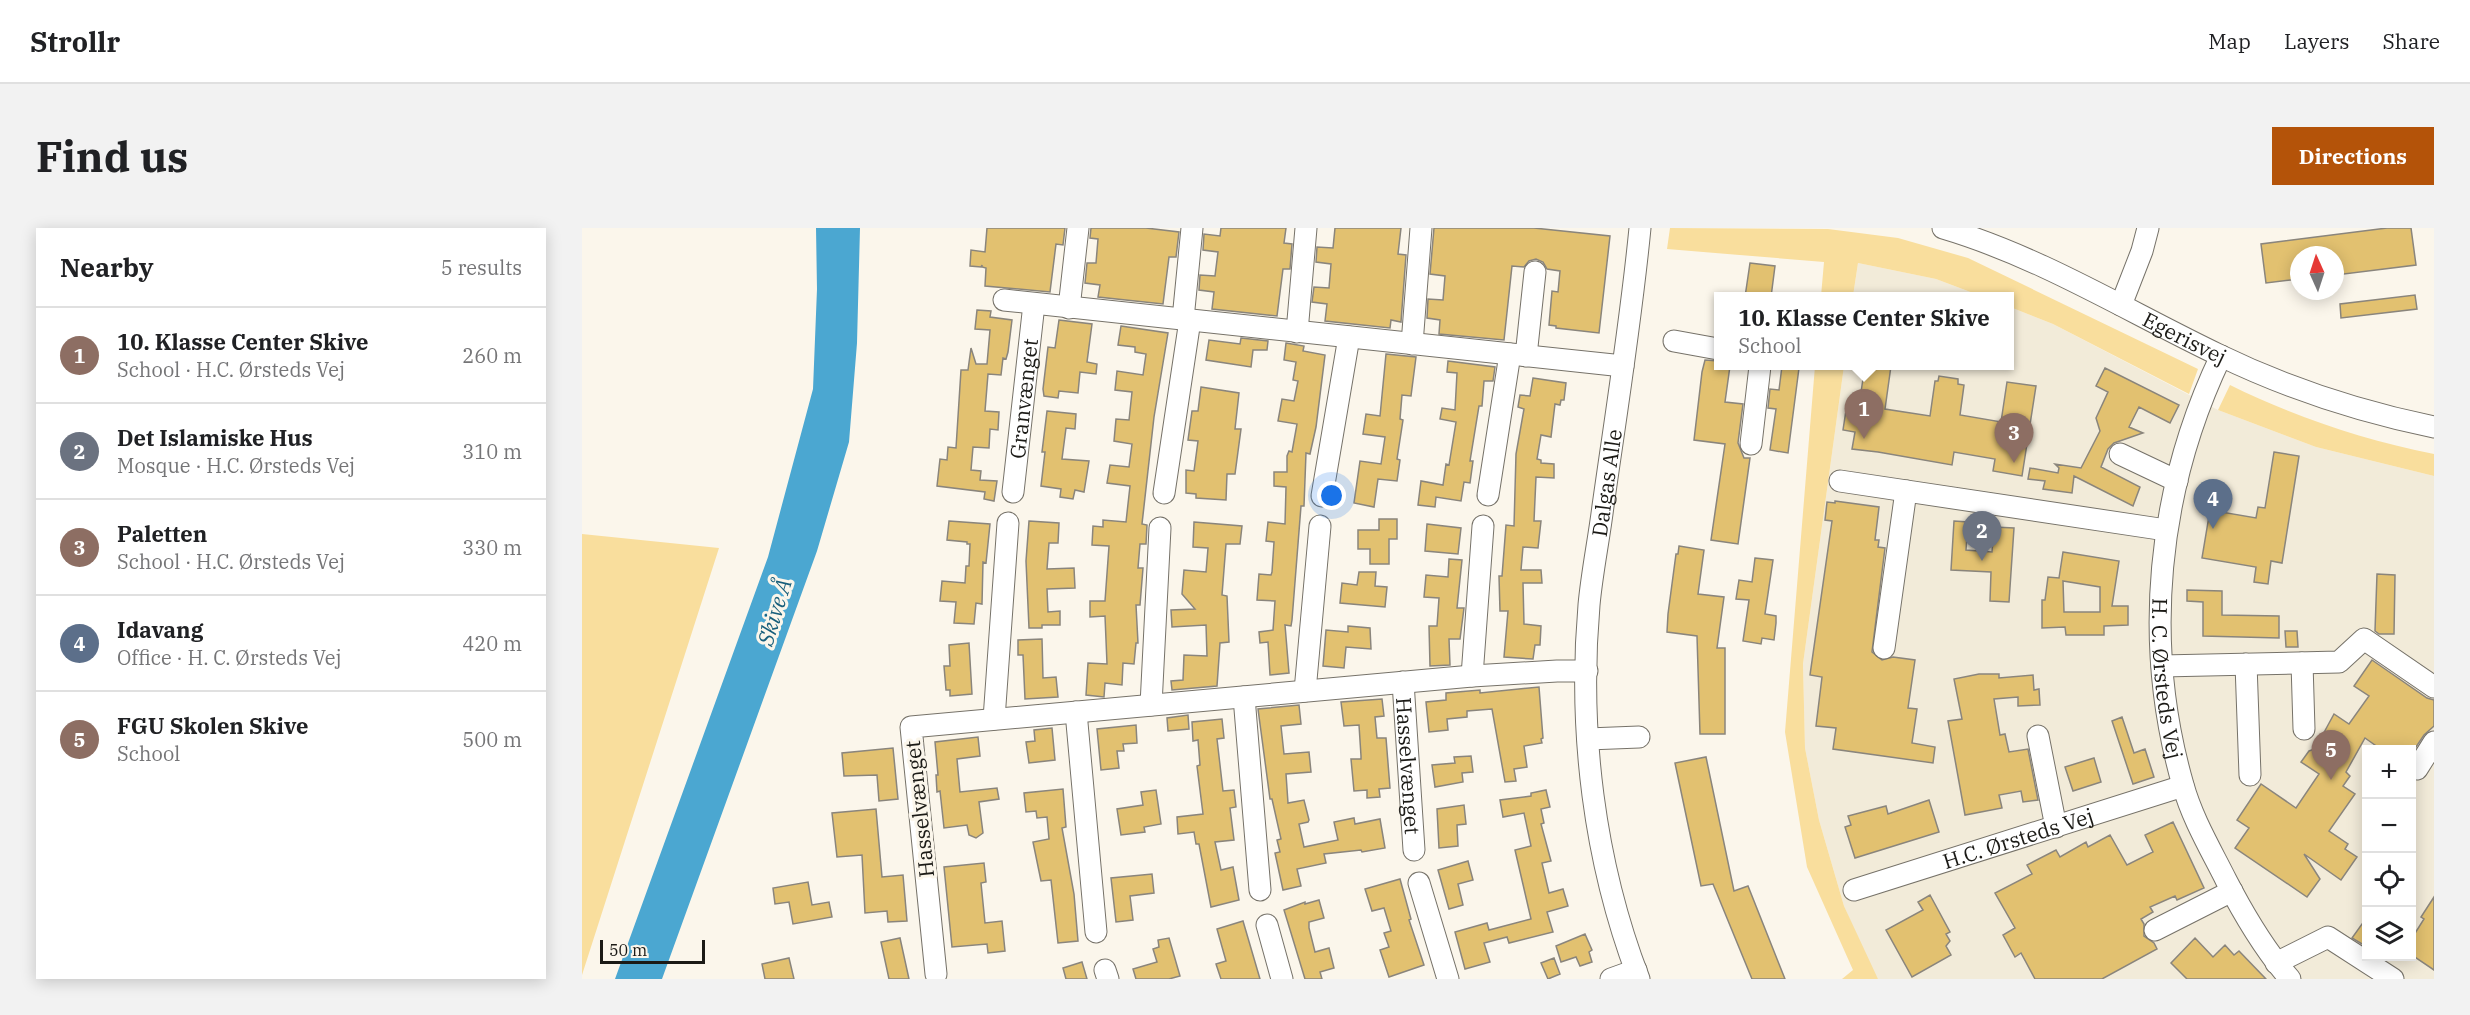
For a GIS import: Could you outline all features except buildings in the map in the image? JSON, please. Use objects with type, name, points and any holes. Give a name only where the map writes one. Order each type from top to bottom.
[{"type":"street","points":[[1070,308],[1078,228]]},
{"type":"street","points":[[1164,493],[1186,320],[1192,228]]},
{"type":"street","points":[[1297,332],[1306,228]]},
{"type":"street","points":[[1412,344],[1421,228]]},
{"type":"street","name":"Dalgas Alle","points":[[1638,974],[1617,915],[1597,821],[1588,739],[1587,671],[1589,605],[1640,228]]},
{"type":"street","name":"Egerisvej","points":[[1943,228],[2028,259],[2221,356],[2317,395],[2384,417],[2434,427]]},
{"type":"street","points":[[2121,305],[2142,251],[2148,228]]},
{"type":"street","points":[[1488,495],[1535,272]]},
{"type":"street","points":[[1004,300],[1623,366]]},
{"type":"street","name":"Granvænget","points":[[1013,492],[1034,304]]},
{"type":"street","points":[[1322,496],[1349,337]]},
{"type":"street","points":[[1674,341],[1714,348]]},
{"type":"street","name":"H. C. Ørsteds Vej","points":[[2221,356],[2195,417],[2166,530],[2159,623],[2162,666],[2171,728],[2183,786],[2210,849],[2232,891],[2283,971]]},
{"type":"street","points":[[1751,444],[1760,370]]},
{"type":"street","points":[[2120,454],[2177,481]]},
{"type":"street","points":[[1840,481],[2166,530]]},
{"type":"street","points":[[1884,648],[1906,491]]},
{"type":"street","points":[[994,719],[1008,523]]},
{"type":"street","points":[[1305,691],[1320,526]]},
{"type":"street","points":[[1472,676],[1483,526]]},
{"type":"street","points":[[1151,705],[1160,528]]},
{"type":"street","points":[[2162,666],[2339,662],[2364,639],[2434,687]]},
{"type":"street","points":[[2302,663],[2304,729]]},
{"type":"street","points":[[2246,664],[2250,775]]},
{"type":"street","name":"Hasselvænget","points":[[936,974],[911,727],[1472,676],[1587,671]]},
{"type":"street","name":"Hasselvænget","points":[[1403,682],[1414,850]]},
{"type":"street","points":[[1244,697],[1260,890]]},
{"type":"street","points":[[1076,712],[1096,932]]},
{"type":"street","points":[[2038,736],[2056,827]]},
{"type":"street","points":[[1588,739],[1639,737]]},
{"type":"street","points":[[2417,769],[2434,742]]},
{"type":"street","name":"H.C. Ørsteds Vej","points":[[1854,890],[2183,786]]},
{"type":"street","points":[[1419,882],[1448,979]]},
{"type":"street","points":[[2155,930],[2232,891]]},
{"type":"street","points":[[1267,925],[1282,979]]},
{"type":"street","points":[[2283,971],[2328,937],[2393,979]]},
{"type":"street","points":[[1611,979],[1638,974]]},
{"type":"shaded area","points":[[1670,228],[1828,229],[1898,238],[1968,258],[2198,369],[2189,394],[2053,324],[2014,309],[2014,292],[1970,292],[1936,279],[1858,263],[1854,292],[1821,292],[1824,262],[1667,249]]},
{"type":"shaded area","points":[[1858,263],[1936,279],[1970,292],[1854,292]]},
{"type":"shaded area","points":[[2014,309],[2053,324],[2218,410],[2316,447],[2434,476],[2434,979],[1878,979],[1872,971],[1844,906],[1819,820],[1805,748],[1803,664],[1843,370],[2014,370]]},
{"type":"shaded area","points":[[1815,370],[1843,370],[1803,664],[1805,748],[1819,820],[1844,906],[1878,979],[1842,979],[1853,970],[1807,867],[1785,732]]},
{"type":"shaded area","points":[[2230,385],[2330,426],[2381,442],[2434,454],[2434,476],[2316,447],[2218,410]]},
{"type":"shaded area","points":[[582,534],[719,548],[582,975]]},
{"type":"water","name":"Skive Å","points":[[816,228],[860,228],[857,343],[849,442],[817,551],[662,979],[615,979],[768,557],[813,389],[817,289]]},
{"type":"place","name":"10. Klasse Center Skive","points":[[1864,439]]},
{"type":"place","name":"Paletten","points":[[2014,463]]},
{"type":"place","name":"Idavang","points":[[2213,529]]},
{"type":"place","name":"Det Islamiske Hus","points":[[1982,561]]},
{"type":"place","name":"FGU Skolen Skive","points":[[2331,780]]}]
